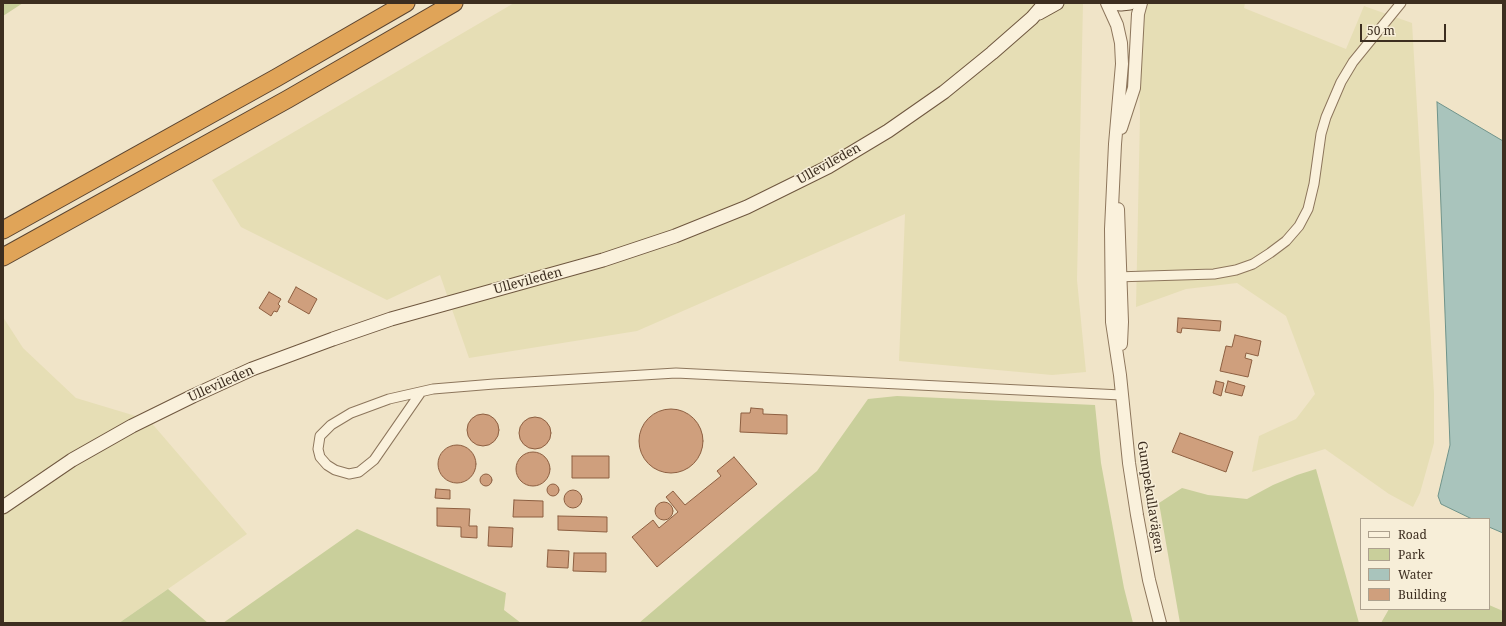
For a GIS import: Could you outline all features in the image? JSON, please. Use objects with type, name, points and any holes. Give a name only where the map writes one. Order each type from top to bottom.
[{"type":"highway","points":[[3,230],[269,82],[406,3]]},
{"type":"highway","points":[[3,258],[454,3]]},
{"type":"main road","name":"Ullevileden","points":[[3,507],[72,460],[132,426],[252,369],[391,319],[603,260],[675,236],[747,207],[828,167],[888,131],[944,92],[992,53],[1032,18],[1044,3]]},
{"type":"main road","name":"Ullevileden","points":[[1032,18],[1057,3]]},
{"type":"main road","points":[[1108,3],[1130,3]]},
{"type":"street","name":"Gumpekullavägen","points":[[1108,3],[1117,25],[1121,43],[1122,64],[1114,149],[1120,228],[1116,277],[1122,322],[1120,375],[1121,395],[1137,515],[1149,580],[1160,623]]},
{"type":"street","name":"Gumpekullavägen","points":[[1114,149],[1134,88],[1138,14],[1141,3]]},
{"type":"street","points":[[1116,277],[1214,274],[1236,270],[1253,264],[1286,241],[1298,226],[1308,208],[1314,184],[1321,134],[1335,93],[1354,62],[1401,4]]},
{"type":"street","points":[[421,392],[374,460],[359,472],[349,474],[335,470],[327,465],[320,456],[318,449],[320,436],[331,425],[351,413],[388,400],[433,389],[494,384],[676,373],[1121,395]]},
{"type":"shaded area","points":[[514,3],[1083,3],[1077,280],[1086,372],[1052,375],[899,361],[905,214],[637,331],[469,358],[440,275],[387,300],[241,227],[212,180]]},
{"type":"shaded area","points":[[1137,3],[1245,3],[1244,8],[1346,49],[1364,6],[1412,23],[1434,393],[1434,443],[1420,493],[1413,507],[1389,494],[1325,449],[1252,472],[1259,436],[1296,419],[1315,394],[1286,316],[1237,283],[1186,289],[1136,307],[1140,116]]},
{"type":"shaded area","points":[[3,317],[23,348],[76,398],[149,420],[247,534],[119,623],[3,623]]},
{"type":"green space","points":[[3,3],[23,3],[3,16]]},
{"type":"green space","points":[[897,396],[1095,405],[1101,463],[1124,588],[1133,623],[639,623],[817,471],[868,399]]},
{"type":"green space","points":[[1316,469],[1359,623],[1180,623],[1159,503],[1182,488],[1208,495],[1247,499],[1273,485]]},
{"type":"green space","points":[[357,529],[506,593],[504,610],[521,623],[223,623]]},
{"type":"green space","points":[[168,589],[208,623],[119,623]]},
{"type":"green space","points":[[1490,605],[1503,611],[1503,623],[1381,623],[1388,610],[1490,610]]},
{"type":"water","points":[[1437,102],[1503,141],[1503,533],[1490,527],[1490,518],[1470,518],[1441,504],[1438,496],[1450,445]]},
{"type":"building","points":[[296,287],[317,299],[309,314],[288,302]]},
{"type":"building","points":[[269,292],[281,299],[278,304],[280,306],[277,312],[274,311],[271,316],[259,308]]},
{"type":"building","points":[[1178,318],[1221,321],[1220,331],[1182,328],[1181,333],[1177,332]]},
{"type":"building","points":[[1235,335],[1261,341],[1258,356],[1246,353],[1245,358],[1252,360],[1248,377],[1220,371],[1226,346],[1232,347]]},
{"type":"building","points":[[1216,381],[1224,383],[1221,396],[1213,393]]},
{"type":"building","points":[[1228,381],[1245,386],[1242,396],[1225,392]]},
{"type":"building","points":[[751,408],[763,409],[763,414],[787,415],[787,434],[740,432],[741,413],[750,413]]},
{"type":"building","points":[[671,409],[689,415],[697,423],[703,441],[697,459],[689,467],[671,473],[653,467],[645,459],[639,441],[645,423],[653,415]]},
{"type":"building","points":[[480,414],[486,414],[495,418],[499,430],[495,442],[486,446],[480,446],[471,442],[467,433],[467,427],[471,418]]},
{"type":"building","points":[[532,417],[538,417],[547,421],[551,433],[547,445],[538,449],[532,449],[523,445],[519,436],[519,430],[523,421]]},
{"type":"building","points":[[1180,433],[1233,452],[1226,472],[1172,452]]},
{"type":"building","points":[[457,445],[467,448],[473,454],[476,464],[473,474],[467,480],[457,483],[447,480],[441,474],[438,464],[441,454],[447,448]]},
{"type":"building","points":[[533,452],[545,457],[550,469],[545,481],[533,486],[521,481],[516,469],[521,457]]},
{"type":"building","points":[[572,456],[609,456],[609,478],[572,478]]},
{"type":"building","points":[[734,457],[757,484],[657,567],[632,537],[653,520],[659,528],[678,512],[666,497],[673,491],[685,505],[721,476],[717,471]]},
{"type":"building","points":[[488,474],[491,475],[491,485],[484,486],[481,485],[480,478],[481,475]]},
{"type":"building","points":[[555,484],[558,485],[558,495],[551,496],[548,495],[547,488],[548,485]]},
{"type":"building","points":[[436,489],[450,490],[450,499],[435,498]]},
{"type":"building","points":[[569,490],[577,490],[582,495],[580,506],[577,508],[569,508],[564,503],[564,495]]},
{"type":"building","points":[[514,500],[543,501],[543,517],[513,517]]},
{"type":"building","points":[[664,502],[670,505],[673,511],[670,517],[664,520],[658,517],[655,511],[658,505]]},
{"type":"building","points":[[437,508],[470,509],[469,526],[477,526],[477,538],[461,537],[461,527],[437,526]]},
{"type":"building","points":[[558,516],[607,517],[607,532],[558,530]]},
{"type":"building","points":[[489,527],[513,528],[512,547],[488,546]]},
{"type":"building","points":[[548,550],[569,551],[568,568],[547,567]]},
{"type":"building","points":[[574,553],[606,553],[606,572],[573,571]]}]
